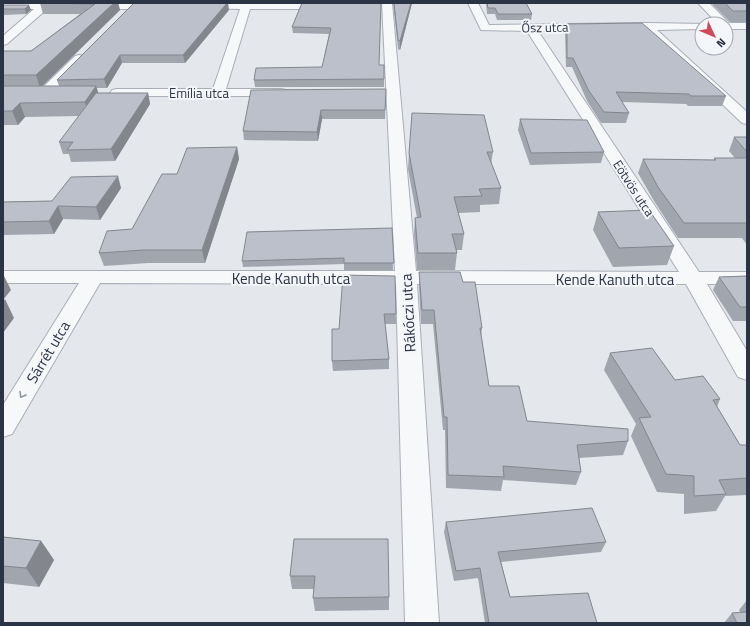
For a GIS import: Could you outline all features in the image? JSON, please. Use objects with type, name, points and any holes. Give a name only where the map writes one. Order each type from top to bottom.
[{"type":"street","name":"Ősz utca","points":[[473,3],[485,28],[694,26]]},
{"type":"street","points":[[703,3],[716,16]]},
{"type":"street","points":[[121,17],[134,4]]},
{"type":"street","points":[[3,6],[134,4],[170,6]]},
{"type":"street","name":"Rákóczi utca","points":[[384,5],[386,92],[406,279],[422,623]]},
{"type":"street","points":[[3,42],[44,6]]},
{"type":"street","points":[[185,6],[340,6]]},
{"type":"street","points":[[218,93],[246,6]]},
{"type":"street","points":[[734,25],[747,26]]},
{"type":"street","points":[[647,26],[747,120]]},
{"type":"street","name":"Eötvös utca","points":[[530,27],[693,278],[747,371]]},
{"type":"street","points":[[60,94],[37,94],[88,50]]},
{"type":"street","name":"Emília utca","points":[[107,93],[294,93]]},
{"type":"street","name":"Kende Kanuth utca","points":[[3,277],[406,279],[747,278]]},
{"type":"street","name":"Sárrét utca","points":[[3,427],[93,277]]},
{"type":"building","points":[[40,3],[114,3],[36,75],[3,75],[3,51],[31,51],[95,4]]},
{"type":"building","points":[[134,3],[227,3],[183,55],[120,55],[104,79],[57,80]]},
{"type":"building","points":[[302,3],[381,3],[379,65],[384,65],[384,79],[254,80],[256,68],[322,67],[331,28],[292,27]]},
{"type":"building","points":[[394,3],[411,3],[400,41],[398,40]]},
{"type":"building","points":[[487,3],[526,3],[532,14],[498,14],[495,8],[488,8]]},
{"type":"building","points":[[725,3],[747,3],[747,11],[733,11]]},
{"type":"building","points":[[3,5],[29,5],[25,9],[3,9]]},
{"type":"building","points":[[642,23],[726,96],[691,96],[689,94],[616,92],[629,113],[604,112],[589,91],[573,58],[567,58],[567,24]]},
{"type":"building","points":[[3,86],[96,86],[85,102],[20,103],[12,111],[3,111]]},
{"type":"building","points":[[386,89],[385,110],[321,110],[317,132],[243,131],[251,90]]},
{"type":"building","points":[[96,93],[148,93],[111,149],[67,150],[73,142],[59,142]]},
{"type":"building","points":[[412,113],[484,115],[493,152],[487,152],[501,188],[479,189],[482,196],[454,197],[464,234],[452,234],[457,253],[418,253],[415,218],[421,217],[409,153]]},
{"type":"building","points":[[520,119],[587,120],[604,152],[531,153]]},
{"type":"building","points":[[734,137],[747,137],[747,152]]},
{"type":"building","points":[[237,147],[202,250],[144,250],[99,253],[107,231],[132,229],[162,174],[177,174],[187,148]]},
{"type":"building","points":[[714,158],[747,158],[747,223],[684,223],[658,187],[643,159],[716,160]]},
{"type":"building","points":[[118,176],[96,207],[58,206],[49,221],[3,222],[3,202],[52,201],[71,177]]},
{"type":"building","points":[[649,210],[674,246],[619,248],[598,212]]},
{"type":"building","points":[[392,228],[394,263],[344,263],[344,258],[242,261],[247,232]]},
{"type":"building","points":[[419,272],[460,272],[463,282],[475,282],[489,386],[519,386],[527,421],[628,429],[628,441],[577,445],[581,472],[503,466],[504,477],[448,475],[447,417],[444,417],[434,310],[422,310]]},
{"type":"building","points":[[343,275],[395,276],[396,314],[384,314],[389,359],[332,361],[332,329],[339,329]]},
{"type":"building","points":[[747,276],[747,307],[740,307],[719,277]]},
{"type":"building","points":[[652,348],[675,380],[703,376],[720,399],[713,400],[740,445],[747,445],[747,478],[719,480],[726,494],[694,496],[694,476],[666,474],[639,418],[651,417],[610,353]]},
{"type":"building","points":[[592,508],[606,542],[498,552],[510,597],[588,593],[597,623],[489,623],[480,568],[456,571],[446,522]]},
{"type":"building","points":[[3,537],[41,541],[26,568],[3,566]]},
{"type":"building","points":[[294,539],[388,539],[389,597],[313,598],[315,576],[290,576]]},
{"type":"building","points":[[747,612],[747,623],[737,623],[732,613]]}]
